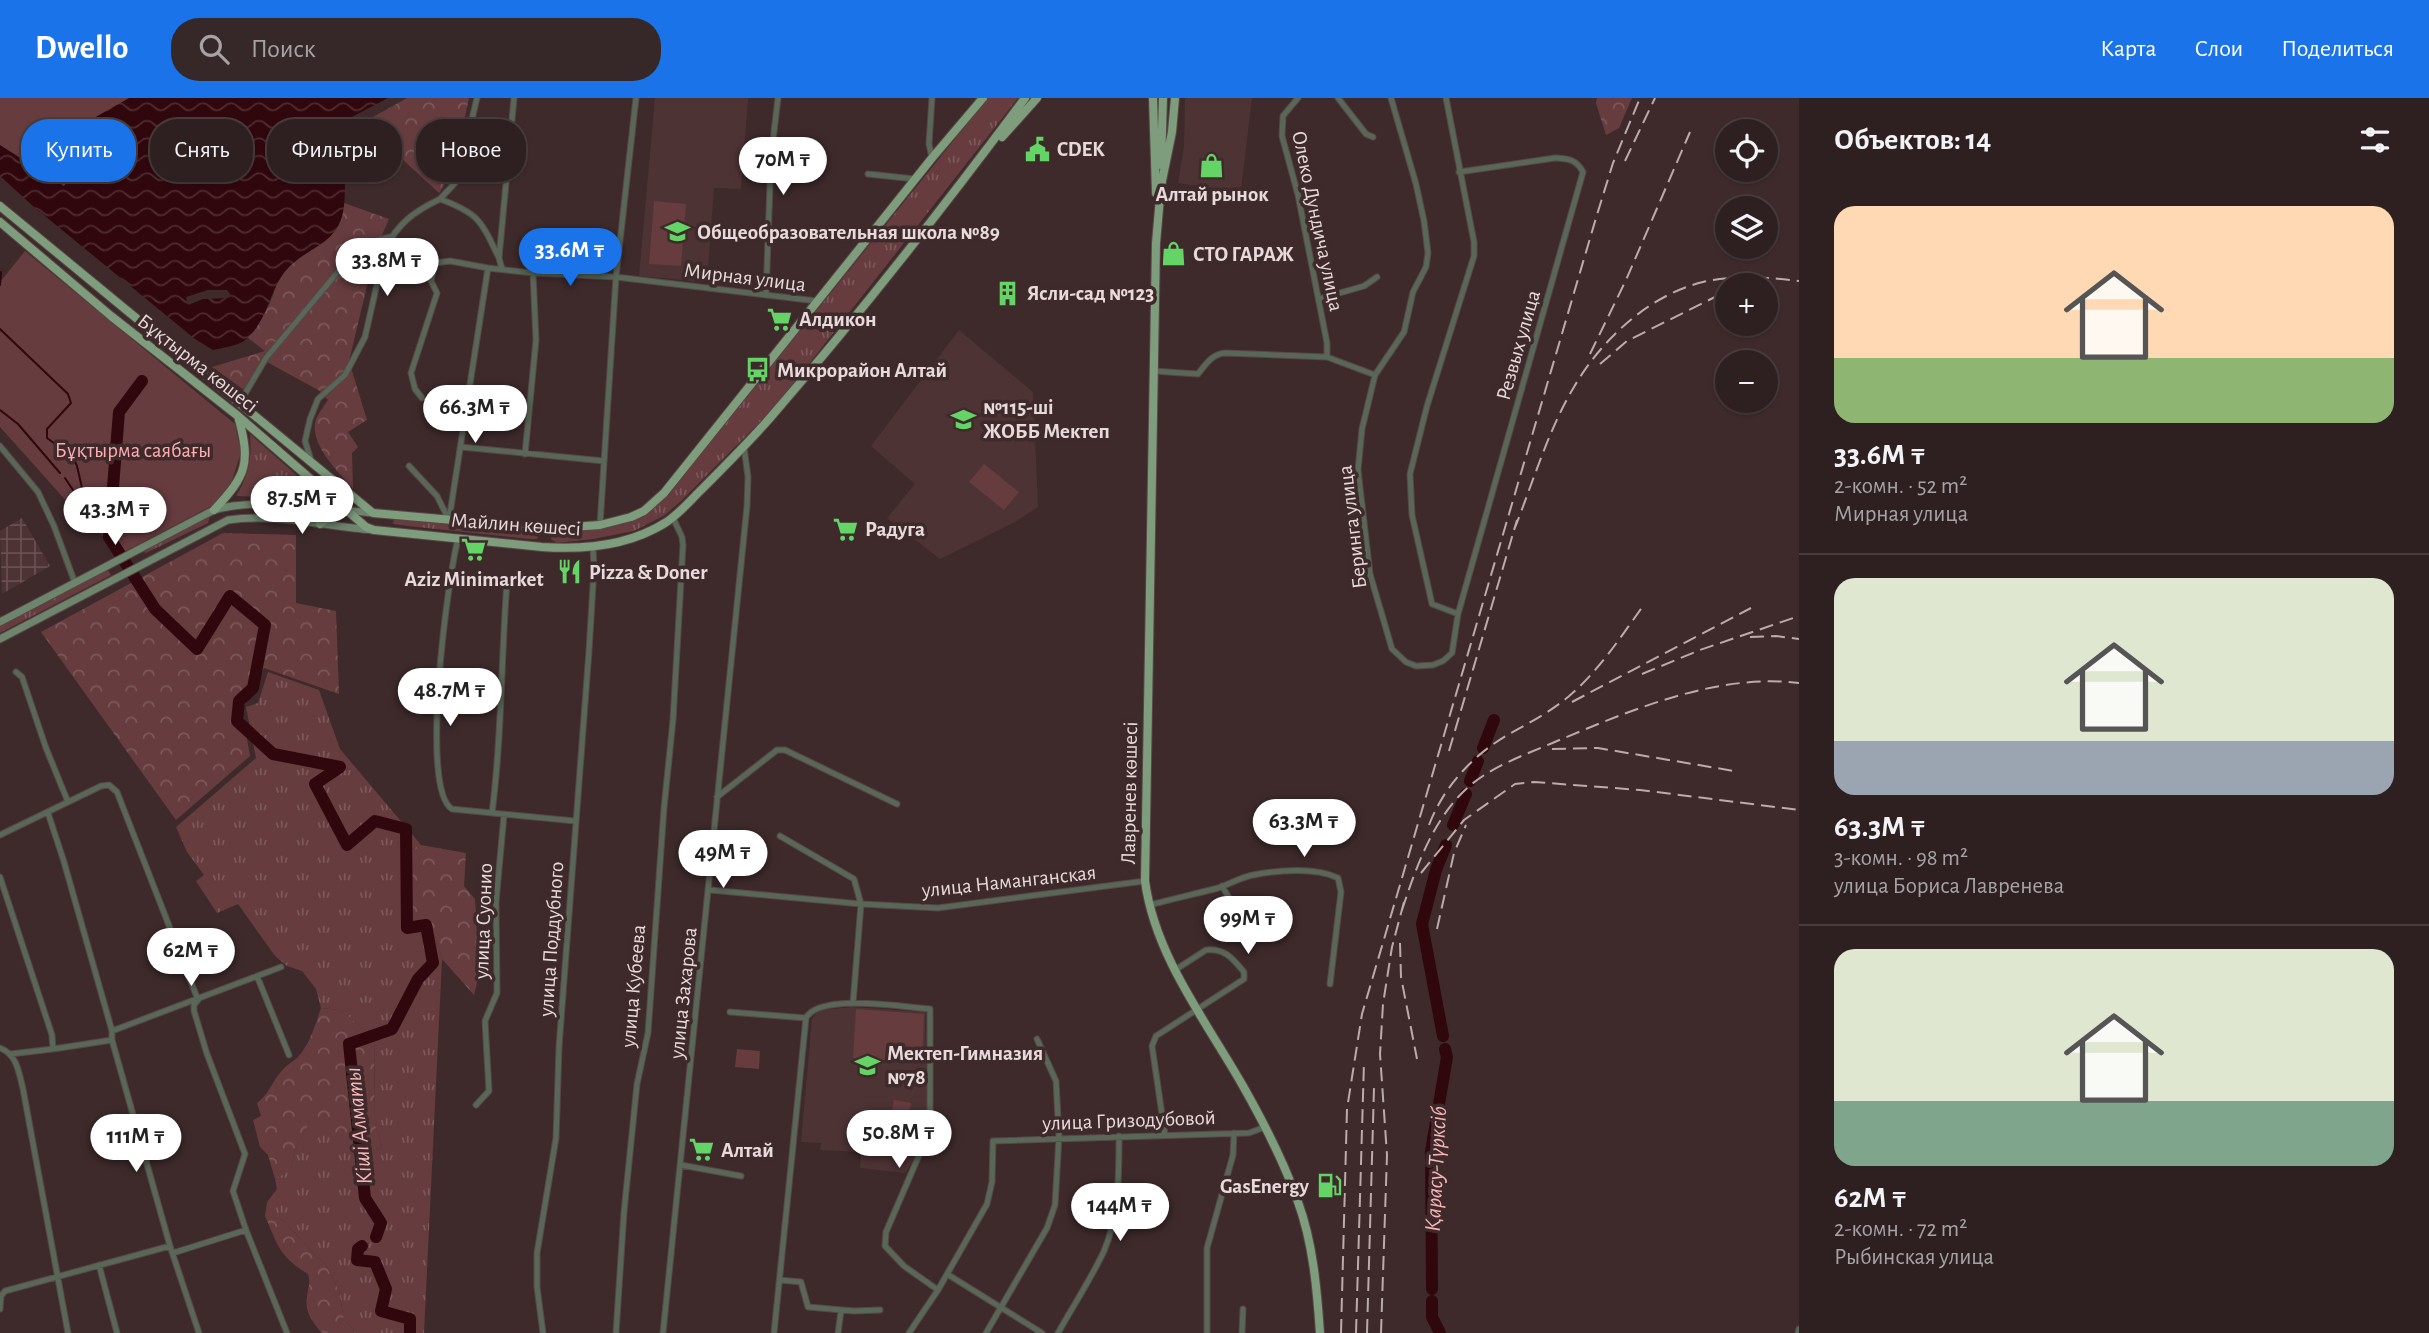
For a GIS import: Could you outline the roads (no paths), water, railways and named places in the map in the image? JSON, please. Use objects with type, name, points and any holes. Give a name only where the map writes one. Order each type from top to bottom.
[{"type":"main road","points":[[950,137],[977,98]]},
{"type":"main road","name":"Майлин көшесі","points":[[349,511],[544,528],[600,525],[631,517],[654,503],[983,98]]},
{"type":"main road","name":"Майлин көшесі","points":[[0,639],[228,520],[243,517],[568,549],[593,547],[631,538],[673,518],[744,447],[814,367],[978,162],[1025,98]]},
{"type":"main road","points":[[978,162],[1037,98]]},
{"type":"main road","name":"Лавренев көшесі","points":[[1153,98],[1153,151],[1158,215]]},
{"type":"main road","points":[[1161,186],[1163,98]]},
{"type":"main road","name":"Лавренев көшесі","points":[[1175,98],[1158,215],[1145,881],[1148,905],[1175,970],[1265,1127],[1301,1213],[1314,1273],[1320,1333]]},
{"type":"main road","name":"Бұқтырма көшесі","points":[[0,206],[373,513]]},
{"type":"main road","name":"Бұқтырма көшесі","points":[[0,222],[119,323],[238,416],[339,507],[349,511],[366,527],[374,530]]},
{"type":"main road","points":[[214,510],[237,484],[245,464],[244,439],[238,416]]},
{"type":"main road","points":[[320,524],[339,507],[341,488]]},
{"type":"main road","points":[[0,622],[214,510],[232,505],[257,504],[339,507]]},
{"type":"main road","points":[[542,547],[544,528]]},
{"type":"street","points":[[311,460],[305,441],[310,419],[318,400],[345,375],[365,337],[385,248],[405,219],[440,200],[455,183],[477,98]]},
{"type":"street","points":[[499,258],[514,98]]},
{"type":"street","points":[[600,525],[616,277],[636,98]]},
{"type":"street","points":[[766,295],[771,158],[778,98]]},
{"type":"street","points":[[932,98],[929,144],[932,158]]},
{"type":"street","name":"Олеко Дундича улица","points":[[1298,98],[1283,116],[1281,124],[1319,299],[1327,357]]},
{"type":"street","points":[[1338,98],[1366,134],[1373,137]]},
{"type":"street","name":"Беринга улица","points":[[1391,98],[1416,184],[1428,253],[1426,267],[1413,292],[1404,332],[1375,375],[1362,429],[1358,470],[1370,574],[1392,649],[1406,662],[1416,666],[1433,665],[1443,661],[1451,653]]},
{"type":"street","points":[[1446,98],[1474,242],[1474,256],[1427,405],[1409,484],[1412,515],[1432,604],[1458,614]]},
{"type":"street","name":"Резвых улица","points":[[1451,653],[1458,614],[1583,172],[1578,163],[1571,159],[1555,159],[1459,172]]},
{"type":"street","points":[[868,174],[915,179]]},
{"type":"street","points":[[440,200],[465,208],[482,222],[502,269]]},
{"type":"street","points":[[239,404],[266,358],[358,249],[367,243],[391,236]]},
{"type":"street","name":"Мирная улица","points":[[422,398],[415,389],[411,373],[437,293],[431,281],[435,263],[450,261],[488,268],[616,277],[817,302]]},
{"type":"street","points":[[449,520],[488,268]]},
{"type":"street","points":[[525,454],[536,340],[533,272]]},
{"type":"street","points":[[1319,299],[1364,286],[1377,277]]},
{"type":"street","points":[[1153,371],[1198,374],[1217,354],[1327,357],[1375,375]]},
{"type":"street","points":[[0,446],[38,492],[75,583]]},
{"type":"street","points":[[461,447],[604,461]]},
{"type":"street","name":"улица Захарова","points":[[663,1333],[747,506],[748,477],[744,447]]},
{"type":"street","points":[[409,466],[437,496],[449,520]]},
{"type":"street","name":"улица Кубеева","points":[[616,1333],[624,1212],[638,1084],[648,1033],[673,720],[682,545],[682,537],[673,518]]},
{"type":"street","points":[[458,538],[444,614],[435,754],[447,806],[505,815],[575,821]]},
{"type":"street","name":"улица Поддубного","points":[[543,1333],[537,1287],[537,1254],[556,1138],[559,1047],[590,637],[593,547]]},
{"type":"street","points":[[492,813],[498,764],[507,582]]},
{"type":"street","points":[[16,672],[22,677],[68,802]]},
{"type":"street","points":[[717,797],[777,750],[785,750],[897,804]]},
{"type":"street","points":[[0,835],[101,786],[109,785],[117,792],[198,1000]]},
{"type":"street","points":[[48,813],[112,1031],[112,1040],[170,1246],[200,1333]]},
{"type":"street","name":"улица Суонио","points":[[476,1105],[489,1091],[485,1021],[497,993],[496,902],[505,815]]},
{"type":"street","points":[[780,836],[855,879],[861,904],[852,1003]]},
{"type":"street","points":[[1148,905],[1222,886],[1255,874],[1324,873],[1338,878],[1341,892],[1330,984]]},
{"type":"street","points":[[0,877],[49,1025],[53,1049]]},
{"type":"street","name":"улица Наманганская","points":[[710,890],[938,908],[1145,881]]},
{"type":"street","points":[[1222,886],[1245,924]]},
{"type":"street","points":[[1165,1135],[1152,1046],[1156,1036],[1244,979],[1244,972],[1226,953],[1212,949],[1175,970]]},
{"type":"street","points":[[112,1031],[281,967]]},
{"type":"street","points":[[257,976],[289,1055]]},
{"type":"street","points":[[198,1000],[194,1011],[207,1054],[245,1154],[233,1191],[287,1333]]},
{"type":"street","points":[[774,1333],[806,1018],[815,1008],[852,1003],[930,1009],[930,1113],[920,1153],[886,1232],[885,1245],[904,1266],[938,1290]]},
{"type":"street","points":[[730,1012],[806,1018]]},
{"type":"street","points":[[986,1333],[1047,1228],[1055,1205],[1059,1137],[1056,1081],[1037,1039]]},
{"type":"street","points":[[10,1054],[112,1040]]},
{"type":"street","points":[[0,1048],[10,1054],[18,1066],[68,1333]]},
{"type":"street","name":"улица Гризодубовой","points":[[947,1274],[987,1204],[992,1182],[993,1141],[1249,1133],[1265,1127]]},
{"type":"street","points":[[1207,1333],[1207,1248],[1233,1155],[1234,1133]]},
{"type":"street","points":[[1058,1333],[1104,1250],[1112,1227],[1119,1175],[1119,1136]]},
{"type":"street","points":[[681,1165],[741,1176]]},
{"type":"street","points":[[173,1253],[246,1230]]},
{"type":"street","points":[[0,1309],[0,1299],[5,1291],[170,1246]]},
{"type":"street","points":[[99,1265],[117,1333]]},
{"type":"street","points":[[909,1333],[947,1274],[1042,1333]]},
{"type":"street","points":[[780,1280],[800,1282],[808,1307],[841,1311],[880,1310]]},
{"type":"street","points":[[1242,1333],[1243,1309]]},
{"type":"street","points":[[838,1333],[841,1311]]},
{"type":"water","points":[[129,98],[388,98],[349,119],[267,119],[267,182],[345,182],[343,214],[336,230],[324,242],[288,268],[276,285],[252,334],[241,343],[229,347],[213,350],[195,339],[34,207],[0,176],[0,145],[21,158],[21,182],[58,182],[64,186],[67,182],[136,182],[136,119],[92,119]],"holes":[[[208,290],[227,290],[230,294],[228,298],[203,299],[188,305],[186,297]]]},
{"type":"waterway","points":[[0,285],[1,272]]},
{"type":"waterway","points":[[0,329],[68,394],[71,403],[47,429],[47,438],[73,457],[88,514],[109,537]]},
{"type":"waterway","name":"Кіші Алматы","points":[[142,381],[119,412],[109,537],[155,609],[197,649],[230,596],[265,625],[253,688],[239,701],[237,721],[273,754],[340,767],[315,784],[347,845],[375,821],[406,829],[407,928],[426,925],[433,963],[418,979],[392,1029],[349,1044],[365,1198],[381,1223],[376,1237]]},
{"type":"waterway","points":[[0,410],[18,424],[60,473]]},
{"type":"waterway","points":[[65,478],[77,496],[82,498]]},
{"type":"waterway","name":"Қарасу-Түрксіб","points":[[1483,748],[1494,720]]},
{"type":"waterway","name":"Қарасу-Түрксіб","points":[[1470,781],[1478,761]]},
{"type":"waterway","name":"Қарасу-Түрксіб","points":[[1453,825],[1466,794]]},
{"type":"waterway","name":"Қарасу-Түрксіб","points":[[1443,1036],[1422,924],[1436,870],[1446,845]]},
{"type":"waterway","name":"Қарасу-Түрксіб","points":[[1432,1289],[1431,1151],[1447,1057],[1445,1049]]},
{"type":"waterway","name":"Кіші Алматы","points":[[362,1246],[358,1249],[357,1260],[375,1262],[386,1289],[381,1311],[410,1319],[410,1333]]},
{"type":"waterway","name":"Қарасу-Түрксіб","points":[[1432,1301],[1432,1317],[1440,1333]]},
{"type":"railway","points":[[1341,1333],[1347,1109],[1362,1014],[1596,218],[1613,163],[1640,98]]},
{"type":"railway","points":[[1625,161],[1655,98]]},
{"type":"railway","points":[[1590,354],[1626,280],[1690,132]]},
{"type":"railway","points":[[1514,530],[1565,403],[1598,353],[1628,322],[1664,297],[1703,282],[1751,277],[1799,281]]},
{"type":"railway","points":[[1600,364],[1627,341],[1715,297]]},
{"type":"railway","points":[[1449,751],[1517,520]]},
{"type":"railway","points":[[1429,825],[1443,797],[1461,773],[1496,742],[1554,708],[1579,687],[1608,654],[1643,606]]},
{"type":"railway","points":[[1572,702],[1751,608]]},
{"type":"railway","points":[[1642,674],[1700,650],[1799,616]]},
{"type":"railway","points":[[1750,637],[1799,639]]},
{"type":"railway","points":[[1402,910],[1433,832],[1463,792],[1484,775],[1615,717],[1675,697],[1737,683],[1799,683]]},
{"type":"railway","points":[[1552,749],[1598,748],[1734,771]]},
{"type":"railway","points":[[1421,873],[1464,820],[1515,784],[1534,782],[1640,790],[1799,810]]},
{"type":"railway","points":[[1437,929],[1454,853],[1466,825]]},
{"type":"railway","points":[[1381,1333],[1387,1155],[1380,1054],[1383,1004],[1392,947],[1404,902]]},
{"type":"railway","points":[[1400,943],[1401,977],[1417,1059]]},
{"type":"railway","points":[[1356,1333],[1364,1062]]},
{"type":"railway","points":[[1367,1333],[1374,1088]]},
{"type":"place","name":"CDEK","points":[[1037,149]]},
{"type":"place","name":"Алтай рынок","points":[[1212,165]]},
{"type":"place","name":"Общеобразовательная школа №89","points":[[677,232]]},
{"type":"place","name":"СТО ГАРАЖ","points":[[1173,254]]},
{"type":"place","name":"Ясли-сад №123","points":[[1007,293]]},
{"type":"place","name":"Алдикон","points":[[779,319]]},
{"type":"place","name":"Микрорайон Алтай","points":[[757,370]]},
{"type":"place","name":"№115-ші ЖОББ Мектеп","points":[[963,419]]},
{"type":"place","name":"Радуга","points":[[845,529]]},
{"type":"place","name":"Aziz Minimarket","points":[[474,550]]},
{"type":"place","name":"Pizza & Doner","points":[[569,572]]},
{"type":"place","name":"Мектеп-Гимназия №78","points":[[867,1065]]},
{"type":"place","name":"Алтай","points":[[701,1150]]},
{"type":"place","name":"GasEnergy","points":[[1329,1186]]},
{"type":"park label","name":"Бұқтырма саябағы","points":[[133,450]]}]
